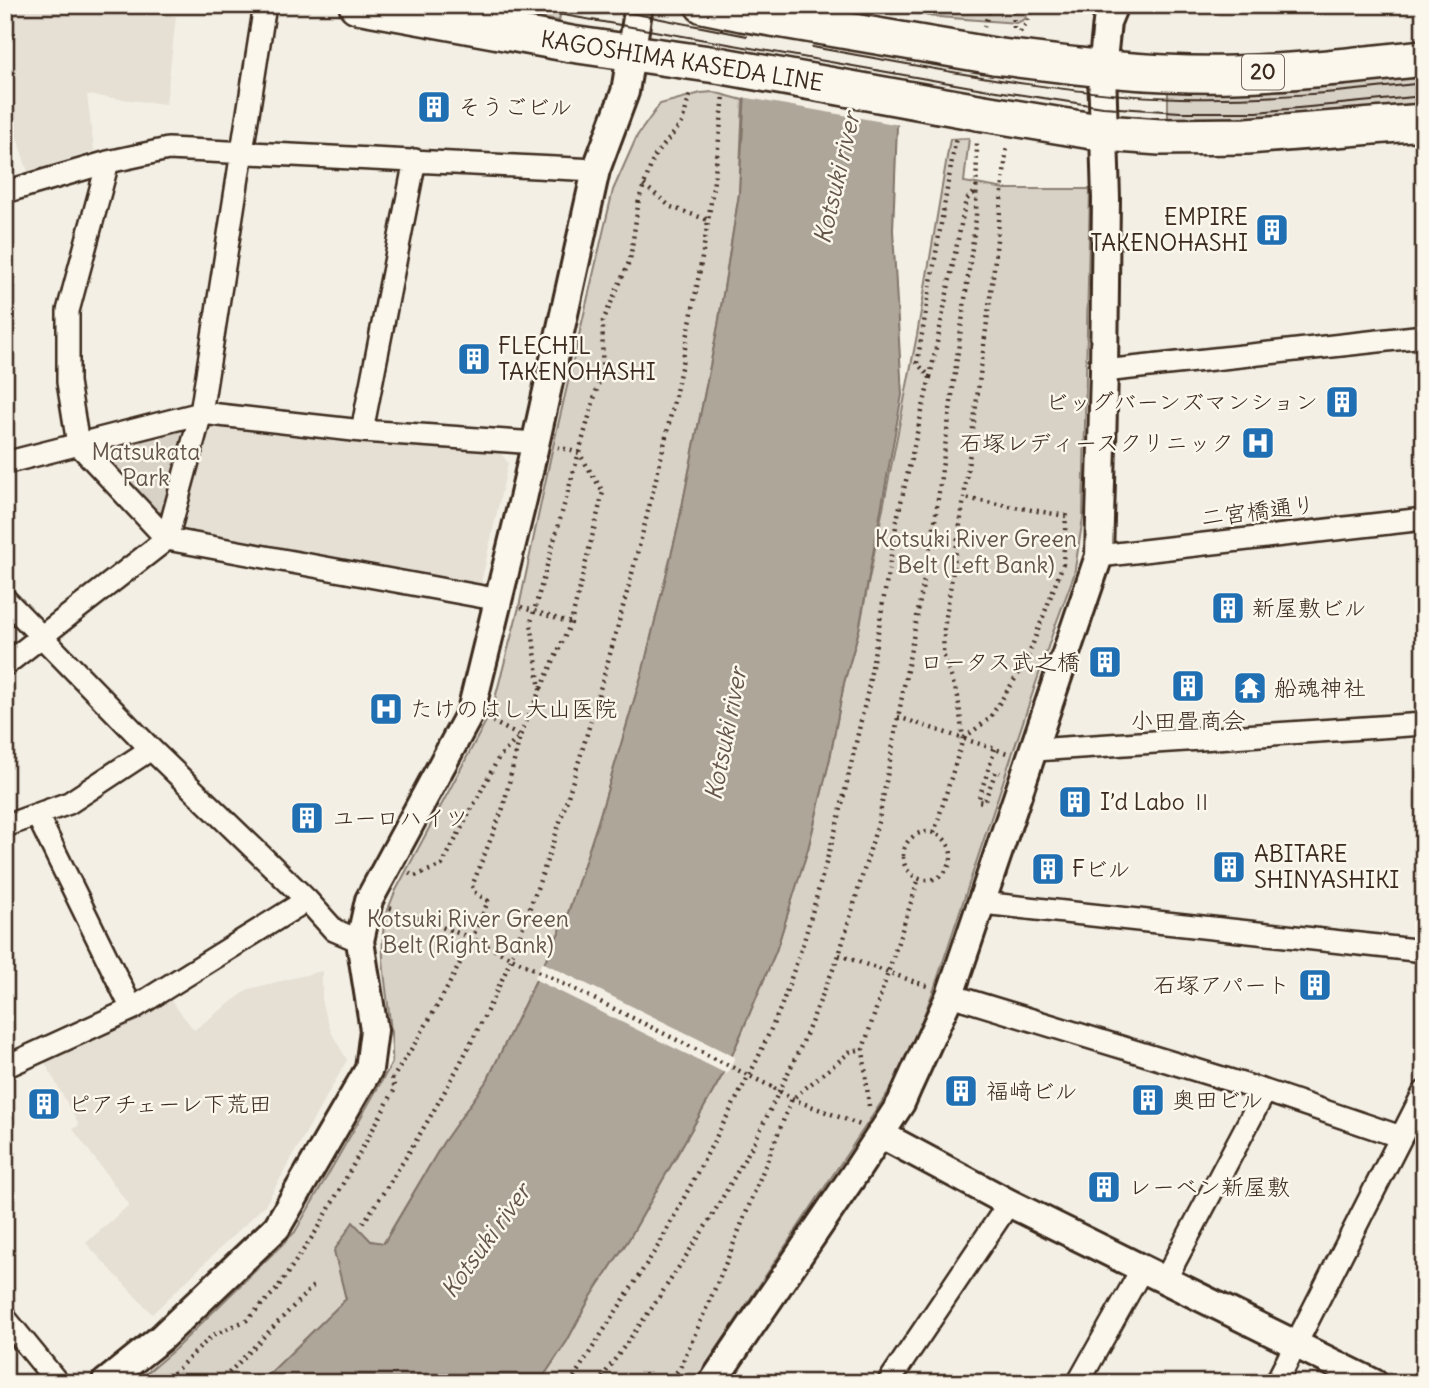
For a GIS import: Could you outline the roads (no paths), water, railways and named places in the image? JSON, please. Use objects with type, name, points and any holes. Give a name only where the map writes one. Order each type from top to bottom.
[{"type":"main road","name":"KAGOSHIMA KASEDA LINE","points":[[357,5],[631,54],[723,81],[978,123],[1160,137],[1247,136],[1424,122]]},
{"type":"main road","name":"20","points":[[702,5],[742,13],[989,40],[1102,70],[1233,74],[1424,58]]},
{"type":"street","points":[[5,665],[167,539],[201,412],[265,5]]},
{"type":"street","points":[[105,1383],[160,1338],[277,1227],[369,1069],[374,1030],[360,941],[369,900],[471,711],[537,443],[596,170],[625,92],[639,5]]},
{"type":"street","points":[[712,1383],[901,1103],[939,991],[982,903],[1099,556],[1104,371],[1102,70],[1107,22],[1114,5]]},
{"type":"street","points":[[5,192],[108,162],[168,149],[596,170]]},
{"type":"street","points":[[362,431],[415,160]]},
{"type":"street","points":[[108,162],[68,311],[68,382],[78,444],[167,539],[500,600]]},
{"type":"street","points":[[1104,371],[1424,336]]},
{"type":"street","points":[[5,463],[201,412],[362,431],[537,443]]},
{"type":"street","name":"二宮橋通り","points":[[1099,556],[1424,519]]},
{"type":"street","points":[[5,598],[151,749],[307,900],[334,930],[360,941]]},
{"type":"street","points":[[1035,750],[1424,724]]},
{"type":"street","points":[[5,826],[69,803],[151,749]]},
{"type":"street","points":[[37,815],[132,1009]]},
{"type":"street","points":[[5,1067],[132,1009],[307,900]]},
{"type":"street","points":[[982,903],[1424,951]]},
{"type":"street","points":[[939,991],[1265,1091],[1401,1137]]},
{"type":"street","points":[[1077,1383],[1153,1274],[1265,1091]]},
{"type":"street","points":[[1276,1383],[1424,1092]]},
{"type":"street","points":[[880,1134],[1009,1203],[1374,1383]]},
{"type":"street","points":[[887,1383],[1009,1203]]},
{"type":"street","points":[[5,1318],[58,1383]]},
{"type":"water","name":"Kotsuki river","points":[[771,5],[930,5],[897,126],[893,230],[902,395],[859,630],[844,683],[830,758],[808,849],[776,951],[727,1067],[629,1239],[539,1383],[260,1383],[346,1299],[334,1251],[353,1222],[371,1241],[384,1243],[443,1143],[488,1079],[567,916],[643,670],[678,527],[718,326],[739,194],[745,92]]},
{"type":"tram line","points":[[507,5],[983,89],[1103,107],[1180,112],[1257,112],[1424,96]]},
{"type":"tram line","points":[[591,5],[747,36]]},
{"type":"tram line","points":[[812,47],[996,79],[1134,96],[1272,97],[1424,83]]},
{"type":"place","name":"そうごビル","points":[[434,107]]},
{"type":"place","name":"EMPIRE TAKENOHASHI","points":[[1272,230]]},
{"type":"place","name":"FLECHIL TAKENOHASHI","points":[[474,359]]},
{"type":"place","name":"ビッグバーンズマンション","points":[[1342,402]]},
{"type":"place","name":"石塚レディースクリニック","points":[[1258,443]]},
{"type":"place","name":"新屋敷ビル","points":[[1228,608]]},
{"type":"place","name":"ロータス武之橋","points":[[1105,662]]},
{"type":"place","name":"小田畳商会","points":[[1188,686]]},
{"type":"place","name":"船魂神社","points":[[1250,688]]},
{"type":"place","name":"たけのはし大山医院","points":[[386,709]]},
{"type":"place","name":"I’d Labo Ⅱ","points":[[1075,802]]},
{"type":"place","name":"ユーロハイツ","points":[[307,818]]},
{"type":"place","name":"ABITARE SHINYASHIKI","points":[[1229,867]]},
{"type":"place","name":"Fビル","points":[[1048,869]]},
{"type":"place","name":"石塚アパート","points":[[1315,985]]},
{"type":"place","name":"福﨑ビル","points":[[961,1091]]},
{"type":"place","name":"奥田ビル","points":[[1148,1100]]},
{"type":"place","name":"ピアチェーレ下荒田","points":[[44,1104]]},
{"type":"place","name":"レーベン新屋敷","points":[[1104,1187]]},
{"type":"park label","name":"Matsukata Park","points":[[146,465]]},
{"type":"park label","name":"Kotsuki River Green Belt (Left Bank)","points":[[976,552]]},
{"type":"park label","name":"Kotsuki River Green Belt (Right Bank)","points":[[468,932]]}]
